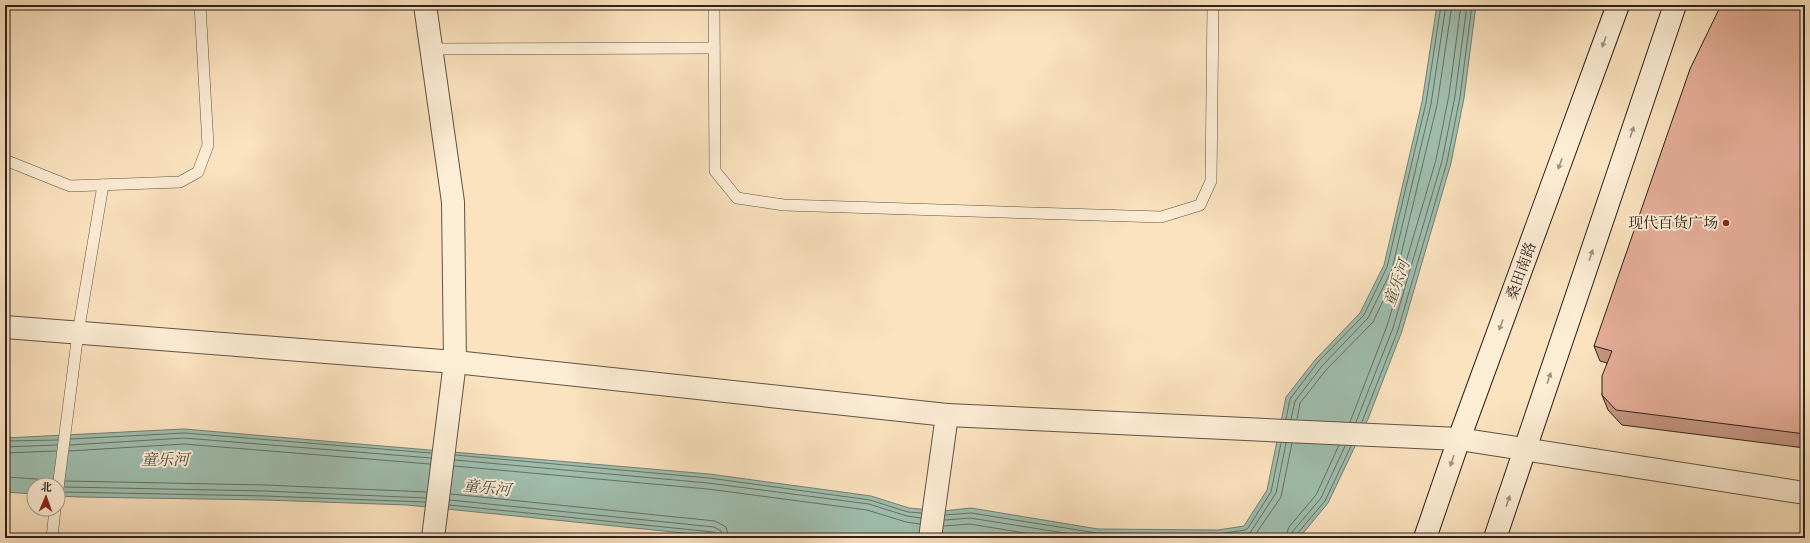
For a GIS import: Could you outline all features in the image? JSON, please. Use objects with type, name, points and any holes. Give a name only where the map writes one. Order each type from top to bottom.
[{"type":"street","points":[[425,5],[453,202],[455,362],[433,538]]},
{"type":"street","name":"桑田南路","points":[[1425,538],[1459,439],[1618,5]]},
{"type":"street","points":[[1495,538],[1675,5]]},
{"type":"street","points":[[5,327],[455,362],[947,414],[1459,439],[1805,493]]},
{"type":"street","points":[[930,538],[947,414]]},
{"type":"lane","points":[[5,160],[70,186],[180,182],[198,172],[208,145],[200,5]]},
{"type":"lane","points":[[714,5],[715,171],[737,198],[784,205],[1161,217],[1200,205],[1211,181],[1213,5]]},
{"type":"lane","points":[[431,49],[714,48]]},
{"type":"lane","points":[[59,477],[78,332],[103,185]]},
{"type":"lane","points":[[52,538],[54,517]]},
{"type":"water","name":"童乐河","points":[[1437,5],[1476,5],[1464,98],[1451,163],[1402,331],[1368,419],[1328,503],[1299,538],[733,538],[407,505],[265,500],[66,496],[66,477],[26,477],[26,493],[5,492],[5,438],[184,429],[709,474],[871,496],[909,508],[943,511],[971,508],[1098,529],[1218,530],[1244,526],[1267,490],[1286,397],[1315,360],[1360,313],[1384,265],[1422,102]]},
{"type":"building","name":"现代百货广场","points":[[1721,5],[1805,5],[1805,434],[1616,410],[1602,395],[1602,376],[1612,351],[1594,346],[1690,69]]},
{"type":"place","name":"现代百货广场","points":[[1726,223]]}]
